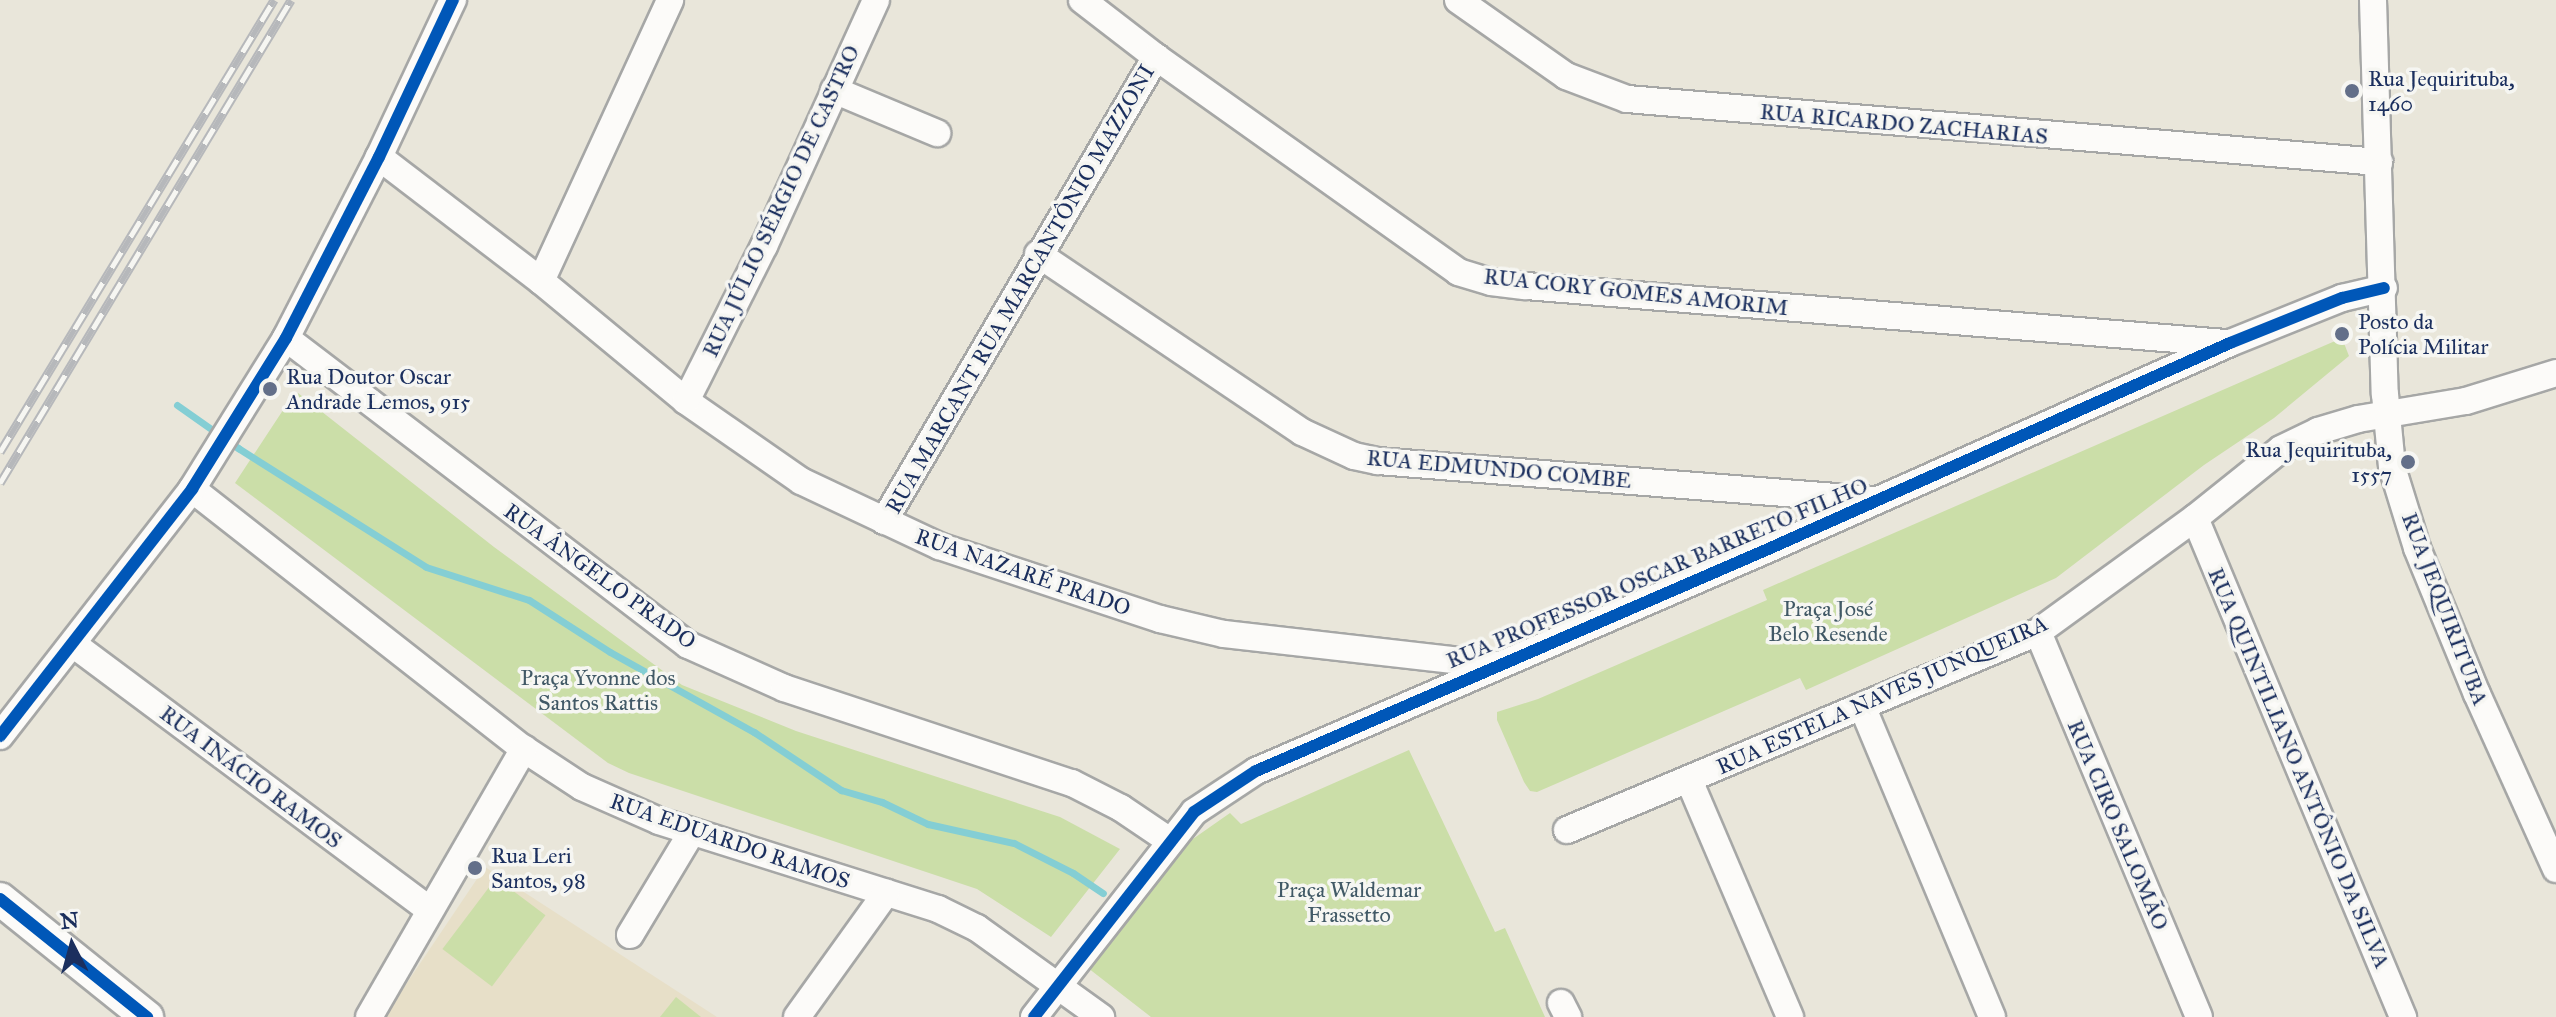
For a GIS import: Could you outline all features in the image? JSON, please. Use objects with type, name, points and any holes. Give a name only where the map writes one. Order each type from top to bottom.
[{"type":"main road","points":[[0,899],[147,1017]]},
{"type":"street","points":[[0,736],[192,489],[286,338],[379,157],[453,0]]},
{"type":"street","points":[[541,281],[670,0]]},
{"type":"street","name":"RUA JÚLIO SÉRGIO DE CASTRO","points":[[686,401],[764,246],[876,0]]},
{"type":"street","name":"RUA CORY GOMES AMORIM","points":[[1082,0],[1438,261],[1458,272],[1491,282],[2230,343]]},
{"type":"street","name":"RUA RICARDO ZACHARIAS","points":[[1458,0],[1566,76],[1627,99],[2379,162]]},
{"type":"street","name":"RUA JEQUIRITUBA","points":[[2373,0],[2386,415],[2392,467],[2417,548],[2473,684],[2556,869]]},
{"type":"street","name":"RUA MARCANT RUA MARCANTÔNIO MAZZONI","points":[[884,521],[1156,57]]},
{"type":"street","points":[[834,90],[937,133]]},
{"type":"street","name":"RUA NAZARÉ PRADO","points":[[379,157],[541,281],[686,401],[801,481],[884,521],[939,546],[1007,570],[1187,626],[1224,634],[1495,665]]},
{"type":"street","name":"RUA EDMUNDO COMBE","points":[[1038,254],[1302,432],[1354,456],[1378,461],[1876,500]]},
{"type":"street","name":"RUA PROFESSOR OSCAR BARRETO FILHO","points":[[1034,1017],[1194,812],[1256,771],[2230,343],[2342,298],[2384,288]]},
{"type":"street","name":"RUA ÂNGELO PRADO","points":[[286,338],[688,645],[784,688],[1072,783],[1121,808],[1170,841]]},
{"type":"street","name":"RUA ESTELA NAVES JUNQUEIRA","points":[[1567,830],[2038,632],[2195,518],[2281,449],[2339,424],[2466,401],[2556,373]]},
{"type":"street","name":"RUA EDUARDO RAMOS","points":[[192,489],[524,749],[618,805],[692,832],[938,909],[977,928],[1101,1017]]},
{"type":"street","name":"RUA QUINTILIANO ANTÔNIO DA SILVA","points":[[2195,518],[2403,1017]]},
{"type":"street","name":"RUA CIRO SALOMÃO","points":[[2038,632],[2199,1017]]},
{"type":"street","name":"RUA INÁCIO RAMOS","points":[[73,644],[430,910]]},
{"type":"street","points":[[1862,706],[1992,1017]]},
{"type":"street","points":[[369,1017],[524,749]]},
{"type":"street","points":[[1689,780],[1790,1017]]},
{"type":"street","points":[[630,935],[692,832]]},
{"type":"street","points":[[797,1017],[886,893]]},
{"type":"shaded area","points":[[485,867],[717,1017],[384,1017]]},
{"type":"green space","name":"Praça José Belo Resende","points":[[2342,338],[2349,356],[2274,418],[2204,465],[2056,578],[1806,690],[1800,678],[1537,792],[1530,791],[1524,782],[1497,720],[1497,712],[1538,699],[1767,600],[1763,590]]},
{"type":"green space","name":"Praça Yvonne dos Santos Rattis","points":[[298,393],[494,547],[682,685],[796,731],[1060,817],[1120,849],[1051,937],[977,889],[629,773],[608,763],[235,483],[289,401]]},
{"type":"green space","name":"Praça Waldemar Frassetto","points":[[1409,750],[1495,932],[1505,928],[1545,1017],[1151,1017],[1088,968],[1190,841],[1230,813],[1241,824]]},
{"type":"green space","points":[[496,878],[546,915],[492,986],[442,949]]},
{"type":"green space","points":[[676,997],[701,1017],[660,1017]]},
{"type":"waterway","points":[[177,405],[238,448],[426,567],[529,600],[610,652],[754,732],[841,790],[882,802],[928,824],[1014,843],[1073,873],[1103,893]]},
{"type":"railway","points":[[0,452],[274,0]]},
{"type":"railway","points":[[0,483],[291,0]]},
{"type":"cycle path","points":[[0,736],[192,489],[286,338],[379,157],[453,0]]},
{"type":"cycle path","points":[[1034,1017],[1194,812],[1256,771],[1766,550],[2230,343],[2342,298],[2384,288]]},
{"type":"cycle path","points":[[0,899],[147,1017]]},
{"type":"place","name":"Rua Jequirituba, 1460","points":[[2352,91]]},
{"type":"place","name":"Posto da Polícia Militar","points":[[2342,334]]},
{"type":"place","name":"Rua Doutor Oscar Andrade Lemos, 915","points":[[270,389]]},
{"type":"place","name":"Rua Jequirituba, 1557","points":[[2408,462]]},
{"type":"place","name":"Rua Leri Santos, 98","points":[[475,868]]}]
